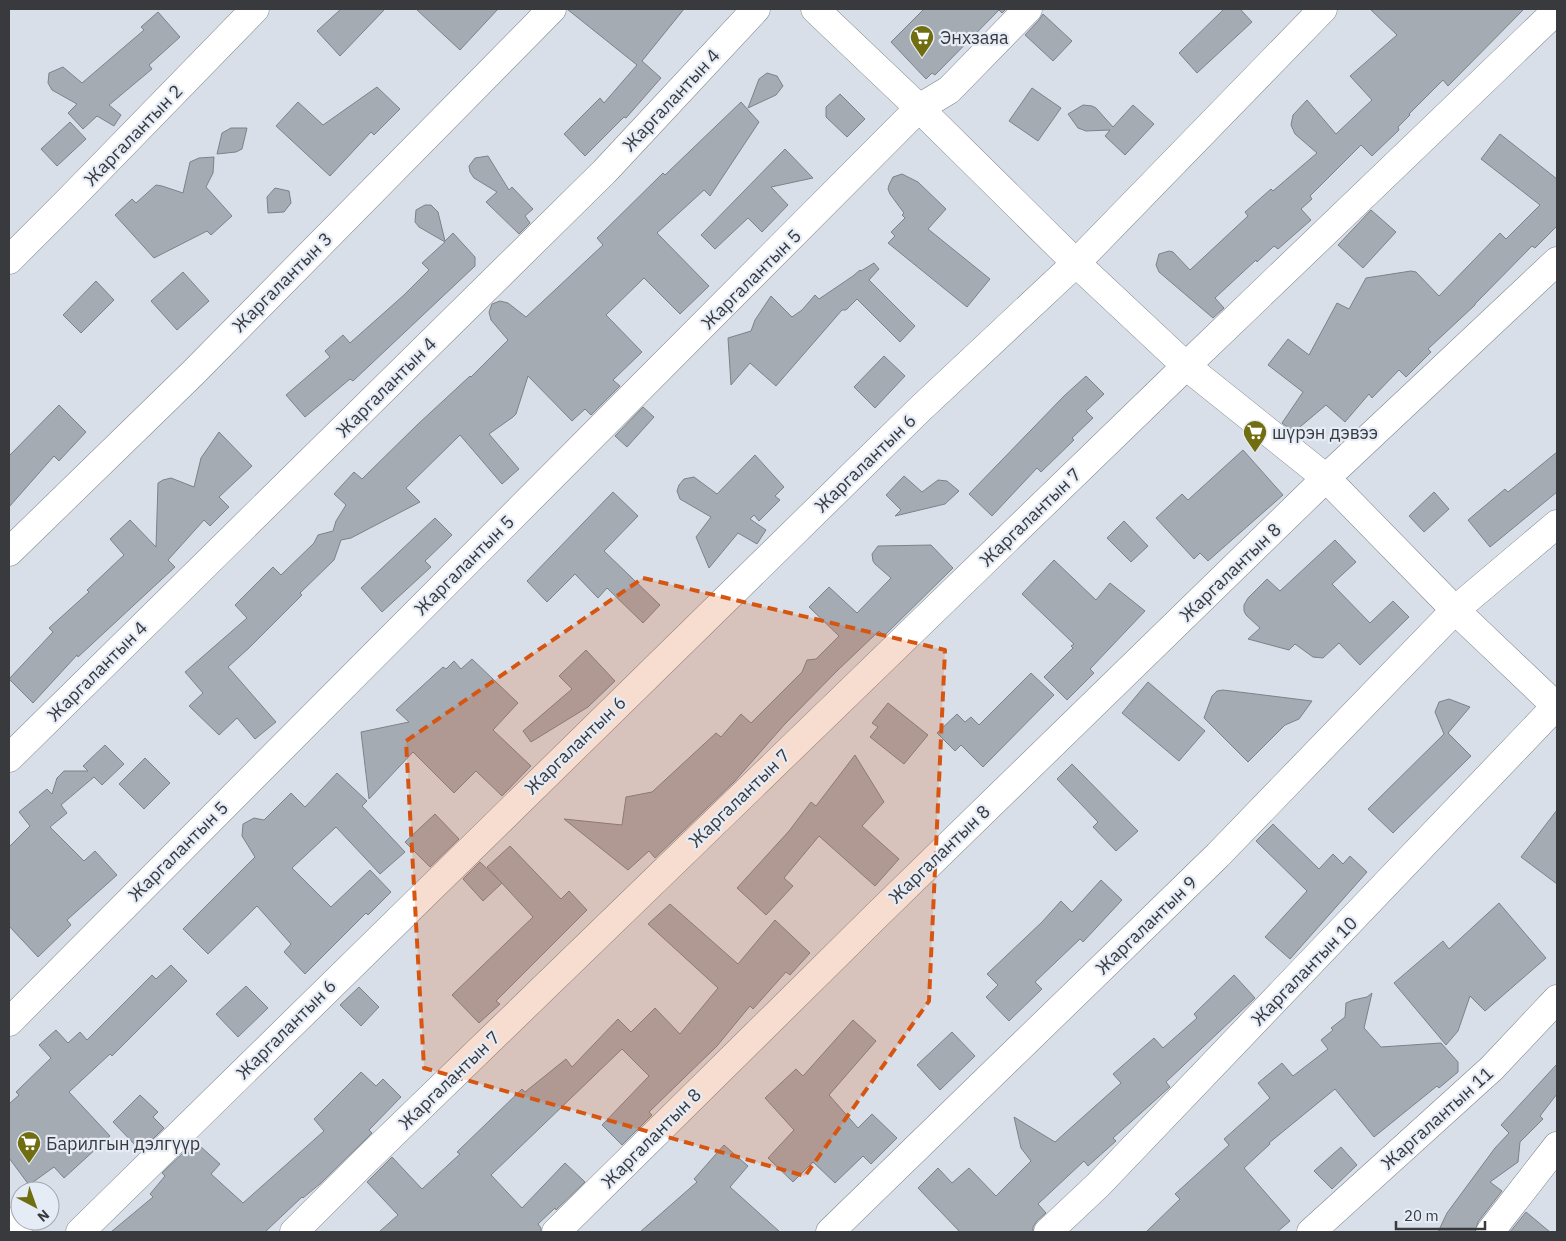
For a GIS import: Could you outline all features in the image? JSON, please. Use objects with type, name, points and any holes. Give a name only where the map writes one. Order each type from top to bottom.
[{"type":"street","name":"Жаргалантын 2","points":[[9,260],[256,9]]},
{"type":"street","name":"Жаргалантын 3","points":[[9,552],[194,372],[552,9]]},
{"type":"street","name":"Жаргалантын 4","points":[[9,758],[605,171],[756,9]]},
{"type":"street","points":[[815,9],[919,108],[1076,264],[1186,366],[1326,478],[1455,610],[1557,707]]},
{"type":"street","name":"Жаргалантын 5","points":[[9,1022],[919,108],[949,90],[1028,9]]},
{"type":"street","name":"Жаргалантын 6","points":[[80,1232],[920,409],[1076,264],[1323,9]]},
{"type":"street","name":"Жаргалантын 7","points":[[294,1232],[392,1134],[1557,10]]},
{"type":"street","name":"Жаргалантын 8","points":[[556,1232],[883,909],[1326,478],[1557,261]]},
{"type":"street","name":"Жаргалантын 9","points":[[830,1232],[1218,855],[1455,610],[1557,524]]},
{"type":"street","name":"Жаргалантын 10","points":[[1048,1232],[1098,1185],[1557,707]]},
{"type":"street","name":"Жаргалантын 11","points":[[1311,1232],[1492,1068],[1557,999]]},
{"type":"street","points":[[1490,1232],[1557,1146]]},
{"type":"street","points":[[9,1222],[18,1232]]},
{"type":"highlighted area","points":[[643,578],[945,650],[929,1001],[805,1176],[424,1068],[406,741]]},
{"type":"building","points":[[341,9],[385,9],[340,56],[317,31]]},
{"type":"building","points":[[416,9],[498,9],[460,50]]},
{"type":"building","points":[[567,9],[684,9],[642,61],[661,78],[626,118],[624,117],[585,156],[564,134],[600,98],[604,103],[637,65]]},
{"type":"building","points":[[924,9],[1006,9],[1002,13],[999,10],[935,75],[932,73],[926,79],[891,42]]},
{"type":"building","points":[[1224,9],[1240,9],[1252,22],[1197,73],[1179,53]]},
{"type":"building","points":[[1370,9],[1524,9],[1448,86],[1443,80],[1409,114],[1398,127],[1399,130],[1372,156],[1361,145],[1310,196],[1312,199],[1301,209],[1311,220],[1278,249],[1274,246],[1257,262],[1256,260],[1215,298],[1224,308],[1213,318],[1159,272],[1156,265],[1159,254],[1169,251],[1173,252],[1190,270],[1248,216],[1245,212],[1271,189],[1273,191],[1317,153],[1295,134],[1291,125],[1293,115],[1307,100],[1336,134],[1372,100],[1350,76],[1397,35]]},
{"type":"building","points":[[158,12],[180,37],[149,65],[152,69],[109,105],[121,115],[114,126],[97,116],[83,129],[68,113],[77,104],[52,90],[48,83],[49,73],[63,67],[82,83],[144,30],[141,27]]},
{"type":"building","points":[[1043,14],[1072,41],[1053,61],[1025,35]]},
{"type":"building","points":[[767,73],[777,76],[783,86],[776,95],[748,108],[759,79]]},
{"type":"building","points":[[377,87],[400,109],[374,135],[371,132],[330,176],[276,126],[298,102],[323,125]]},
{"type":"building","points":[[1032,88],[1061,108],[1038,141],[1009,121]]},
{"type":"building","points":[[840,94],[865,119],[847,137],[826,117],[826,107]]},
{"type":"building","points":[[741,102],[759,122],[710,196],[704,190],[657,233],[709,286],[680,314],[644,278],[606,315],[642,352],[613,380],[620,386],[591,415],[585,409],[572,421],[528,376],[516,414],[489,434],[519,469],[502,484],[460,435],[406,488],[420,502],[351,538],[341,540],[334,560],[300,593],[302,595],[228,667],[276,722],[255,739],[237,718],[219,735],[189,706],[203,693],[185,672],[247,618],[235,605],[273,567],[281,575],[314,543],[318,535],[333,531],[336,521],[346,505],[334,494],[354,472],[362,479],[508,340],[491,320],[489,312],[492,304],[500,301],[508,303],[526,317],[603,245],[597,238],[663,173],[665,175]]},
{"type":"building","points":[[1083,105],[1096,108],[1113,127],[1133,105],[1154,124],[1125,155],[1105,136],[1110,130],[1086,131],[1078,128],[1068,114]]},
{"type":"building","points":[[70,122],[86,139],[57,166],[41,149]]},
{"type":"building","points":[[231,128],[247,128],[242,149],[236,152],[217,154],[222,133]]},
{"type":"building","points":[[1500,134],[1557,179],[1557,226],[1535,248],[1532,246],[1475,305],[1428,349],[1431,352],[1406,377],[1399,370],[1372,398],[1369,394],[1345,422],[1326,405],[1294,432],[1282,423],[1303,392],[1268,365],[1288,339],[1309,355],[1337,303],[1349,309],[1366,278],[1411,271],[1416,272],[1439,296],[1500,233],[1506,239],[1540,205],[1481,159]]},
{"type":"building","points":[[785,149],[813,178],[771,187],[788,205],[762,232],[748,218],[715,249],[701,235]]},
{"type":"building","points":[[488,156],[509,190],[512,187],[533,209],[525,216],[530,223],[519,234],[486,202],[497,192],[474,178],[470,172],[469,166],[475,158]]},
{"type":"building","points":[[214,157],[213,173],[206,187],[232,216],[211,235],[207,231],[154,258],[115,215],[132,199],[136,203],[156,185],[183,193],[190,162],[199,158]]},
{"type":"building","points":[[902,174],[918,182],[946,209],[928,229],[990,279],[967,307],[888,243],[895,236],[891,232],[905,218],[902,215],[904,213],[888,189],[893,177]]},
{"type":"building","points":[[275,188],[289,191],[291,203],[284,212],[268,213],[267,197]]},
{"type":"building","points":[[425,205],[431,205],[438,212],[445,241],[453,233],[475,257],[475,266],[353,381],[350,379],[305,417],[286,395],[330,357],[325,351],[343,335],[350,343],[404,295],[429,270],[422,263],[445,242],[419,227],[415,222],[416,210]]},
{"type":"building","points":[[1371,210],[1396,232],[1363,268],[1338,245]]},
{"type":"building","points":[[874,263],[879,269],[869,280],[915,326],[900,342],[857,299],[846,310],[842,310],[776,386],[750,363],[731,385],[728,338],[751,331],[755,320],[771,296],[792,317],[802,310],[815,295],[819,299],[860,270]]},
{"type":"building","points":[[183,272],[209,301],[177,330],[151,301]]},
{"type":"building","points":[[96,281],[114,300],[81,333],[63,315]]},
{"type":"building","points":[[884,356],[905,376],[875,408],[854,387]]},
{"type":"building","points":[[1086,376],[1104,394],[1086,411],[1093,418],[1072,438],[1074,440],[1041,472],[1037,468],[992,516],[969,494],[1064,396]]},
{"type":"building","points":[[59,405],[86,432],[59,461],[54,456],[9,507],[9,456]]},
{"type":"building","points":[[643,407],[654,417],[627,447],[615,436]]},
{"type":"building","points":[[219,432],[252,466],[219,497],[229,507],[210,526],[204,520],[168,560],[175,567],[78,657],[77,655],[33,703],[9,679],[53,632],[49,628],[89,592],[87,590],[124,555],[110,539],[130,520],[156,547],[158,483],[171,478],[194,487],[201,458]]},
{"type":"building","points":[[1243,450],[1283,495],[1208,561],[1200,553],[1194,559],[1156,518],[1182,494],[1188,500]]},
{"type":"building","points":[[1557,452],[1557,492],[1490,547],[1468,520],[1505,489],[1508,492]]},
{"type":"building","points":[[755,455],[784,487],[775,496],[780,500],[759,521],[754,515],[750,519],[766,530],[757,544],[738,533],[709,568],[696,537],[711,517],[680,499],[677,491],[679,485],[684,479],[694,477],[717,494]]},
{"type":"building","points":[[904,476],[922,492],[938,480],[947,481],[959,491],[945,504],[895,516],[901,510],[886,495]]},
{"type":"building","points":[[613,492],[638,516],[604,551],[660,605],[643,623],[607,588],[598,598],[575,574],[547,602],[527,581]]},
{"type":"building","points":[[1434,492],[1449,509],[1424,532],[1409,516]]},
{"type":"building","points":[[435,518],[452,535],[425,561],[431,567],[382,612],[361,588]]},
{"type":"building","points":[[1124,521],[1148,546],[1131,562],[1107,538]]},
{"type":"building","points":[[1335,540],[1356,562],[1332,584],[1370,623],[1393,601],[1409,617],[1360,665],[1339,643],[1323,658],[1313,657],[1295,644],[1289,650],[1248,639],[1260,628],[1244,611],[1244,605],[1248,598],[1267,579],[1280,591]]},
{"type":"building","points":[[931,545],[953,568],[884,636],[879,631],[838,670],[785,724],[734,782],[655,858],[649,851],[628,870],[564,819],[622,825],[626,797],[652,792],[716,733],[721,737],[741,714],[751,723],[802,672],[807,660],[816,659],[839,636],[809,607],[829,587],[857,613],[891,578],[873,561],[872,554],[878,546]]},
{"type":"building","points":[[1054,560],[1096,600],[1110,583],[1145,611],[1090,669],[1094,673],[1067,700],[1044,677],[1073,648],[1071,646],[1074,644],[1022,594]]},
{"type":"building","points":[[586,650],[615,681],[588,707],[531,742],[523,731],[572,689],[559,676]]},
{"type":"building","points":[[472,659],[518,703],[493,730],[531,766],[502,796],[476,771],[454,793],[413,752],[369,799],[361,732],[409,722],[396,710],[443,667],[446,669],[454,661],[461,669]]},
{"type":"building","points":[[1031,673],[1054,695],[983,767],[961,745],[955,751],[937,733],[957,714],[965,722],[971,717],[979,725]]},
{"type":"building","points":[[1148,682],[1205,731],[1179,761],[1122,713]]},
{"type":"building","points":[[1223,690],[1312,701],[1299,719],[1285,725],[1248,762],[1204,718],[1212,696],[1217,691]]},
{"type":"building","points":[[1449,699],[1470,707],[1448,733],[1471,756],[1393,833],[1368,809],[1444,734],[1435,712],[1439,702]]},
{"type":"building","points":[[888,703],[928,735],[904,764],[870,737],[878,727],[872,723]]},
{"type":"building","points":[[105,745],[124,764],[102,785],[94,777],[61,805],[67,813],[50,827],[84,861],[95,851],[117,875],[67,920],[71,925],[38,957],[9,926],[9,847],[30,826],[19,812],[47,789],[52,794],[57,778],[64,771],[88,771],[83,766]]},
{"type":"building","points":[[855,755],[884,802],[862,826],[899,859],[875,886],[819,836],[784,878],[793,886],[766,915],[737,888],[789,831],[811,802],[816,806]]},
{"type":"building","points":[[145,758],[170,783],[144,809],[119,784]]},
{"type":"building","points":[[1072,764],[1138,831],[1116,851],[1093,827],[1098,822],[1057,779]]},
{"type":"building","points":[[337,773],[367,801],[362,806],[405,852],[380,874],[336,827],[292,868],[331,907],[370,870],[391,892],[368,915],[366,913],[305,974],[284,952],[291,944],[257,906],[208,954],[183,929],[255,857],[242,836],[243,824],[254,818],[264,820],[291,793],[305,807]]},
{"type":"building","points":[[1557,810],[1557,884],[1521,857]]},
{"type":"building","points":[[435,814],[459,839],[430,867],[405,842]]},
{"type":"building","points":[[1273,824],[1319,869],[1333,854],[1343,864],[1350,856],[1367,872],[1290,959],[1265,937],[1307,891],[1256,841]]},
{"type":"building","points":[[510,846],[561,899],[569,891],[587,910],[496,1001],[500,1004],[479,1023],[452,995],[533,917],[487,867]]},
{"type":"building","points":[[480,862],[502,883],[483,901],[463,879]]},
{"type":"building","points":[[1101,880],[1122,900],[1083,942],[1080,939],[1035,982],[1042,989],[1009,1021],[986,997],[998,985],[987,974],[1042,922],[1061,901],[1072,912]]},
{"type":"building","points":[[1499,903],[1546,958],[1485,1011],[1470,996],[1458,1031],[1446,1045],[1394,983],[1443,941],[1449,949]]},
{"type":"building","points":[[670,904],[738,964],[775,920],[810,953],[790,975],[786,972],[753,1009],[750,1006],[717,1046],[649,1112],[652,1115],[622,1145],[602,1125],[649,1076],[622,1049],[491,1175],[522,1208],[565,1163],[585,1182],[556,1210],[555,1208],[538,1224],[541,1232],[379,1232],[398,1215],[367,1182],[392,1157],[422,1189],[460,1154],[457,1152],[522,1089],[525,1092],[566,1059],[572,1067],[618,1019],[631,1032],[655,1008],[680,1034],[718,988],[648,924]]},
{"type":"building","points":[[171,965],[187,981],[112,1056],[110,1054],[69,1092],[110,1136],[64,1178],[54,1167],[35,1181],[26,1181],[9,1158],[9,1104],[19,1095],[16,1092],[51,1058],[39,1045],[56,1030],[68,1043],[80,1032],[87,1040],[152,975],[156,979]]},
{"type":"building","points":[[1234,975],[1255,998],[1166,1082],[1170,1087],[1113,1138],[1116,1141],[1088,1166],[1084,1161],[1038,1204],[1046,1213],[1037,1221],[1033,1227],[1033,1232],[960,1232],[918,1188],[938,1168],[952,1183],[969,1168],[996,1196],[1031,1161],[1021,1148],[1014,1117],[1055,1142],[1121,1083],[1113,1074],[1154,1038],[1163,1048],[1197,1018],[1194,1014]]},
{"type":"building","points":[[246,986],[268,1008],[238,1037],[216,1014]]},
{"type":"building","points":[[359,987],[379,1007],[361,1026],[340,1005]]},
{"type":"building","points":[[1372,993],[1364,1028],[1381,1047],[1441,1043],[1458,1062],[1458,1072],[1439,1088],[1437,1086],[1374,1137],[1335,1089],[1269,1143],[1244,1168],[1290,1221],[1277,1232],[1146,1232],[1180,1199],[1175,1194],[1229,1145],[1224,1139],[1270,1098],[1258,1083],[1282,1063],[1293,1076],[1328,1049],[1321,1040],[1333,1030],[1331,1028],[1345,1017],[1346,1003],[1367,997]]},
{"type":"building","points":[[853,1020],[876,1041],[829,1095],[858,1128],[872,1114],[897,1138],[871,1164],[863,1156],[835,1183],[813,1162],[793,1182],[768,1158],[794,1130],[765,1098],[796,1069],[803,1076]]},
{"type":"building","points":[[952,1032],[975,1056],[940,1090],[917,1065]]},
{"type":"building","points":[[1557,1064],[1557,1094],[1540,1116],[1543,1119],[1520,1142],[1518,1162],[1490,1182],[1502,1191],[1478,1222],[1475,1232],[1438,1232],[1447,1213],[1495,1148],[1509,1133],[1501,1125]]},
{"type":"building","points":[[361,1072],[376,1086],[383,1079],[401,1097],[369,1130],[372,1133],[321,1183],[302,1197],[265,1232],[111,1232],[153,1197],[150,1194],[165,1176],[162,1173],[186,1150],[191,1156],[200,1146],[220,1164],[211,1174],[243,1203],[324,1131],[314,1119]]},
{"type":"building","points":[[140,1095],[158,1112],[153,1117],[164,1128],[141,1151],[113,1122]]},
{"type":"building","points":[[724,1145],[748,1166],[730,1187],[780,1232],[640,1232],[697,1182],[694,1179]]},
{"type":"building","points":[[1341,1147],[1357,1165],[1332,1189],[1314,1171]]},
{"type":"building","points":[[1526,1212],[1550,1232],[1510,1232]]},
{"type":"place","name":"Энхзаяа","points":[[922,58]]},
{"type":"place","name":"шүрэн дэвээ","points":[[1255,453]]},
{"type":"place","name":"Барилгын дэлгүүр","points":[[29,1164]]}]
